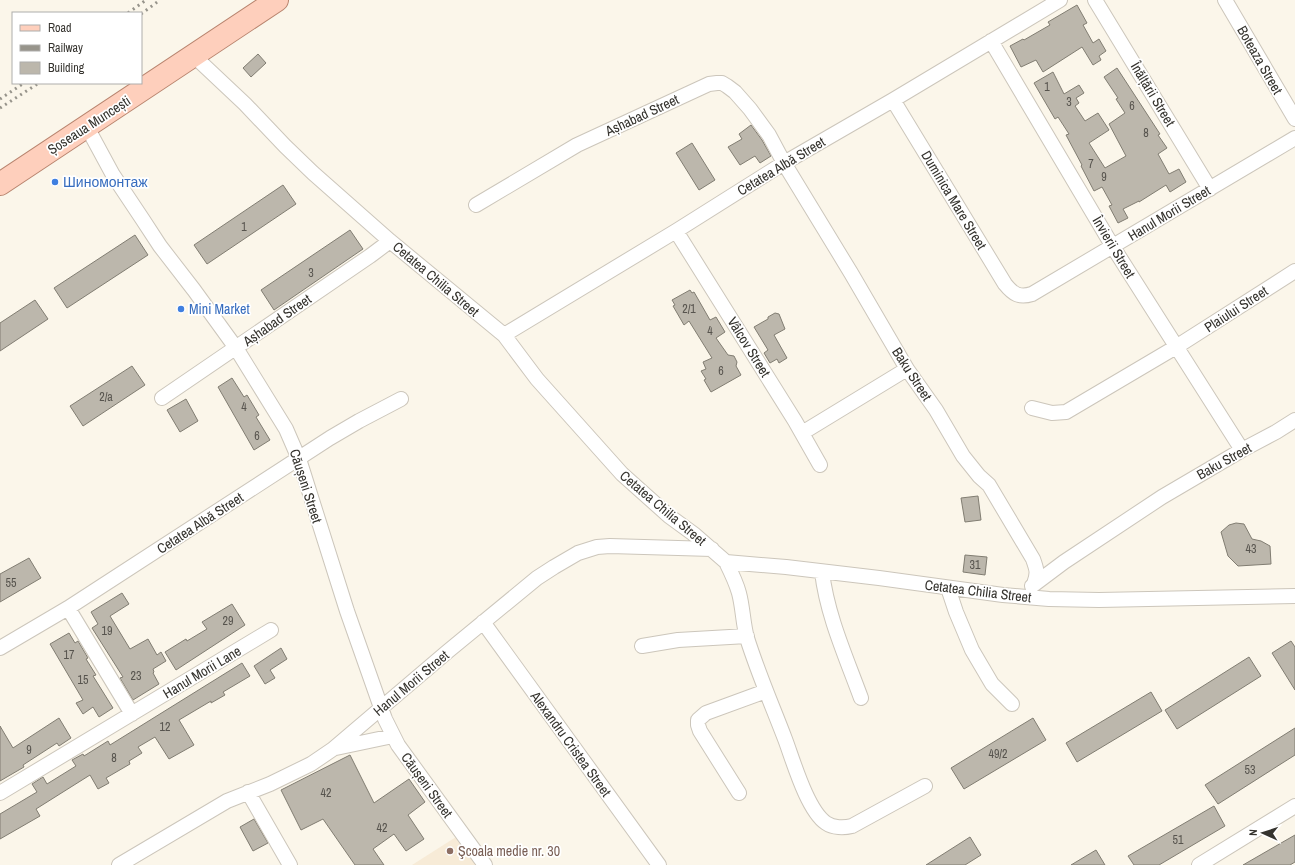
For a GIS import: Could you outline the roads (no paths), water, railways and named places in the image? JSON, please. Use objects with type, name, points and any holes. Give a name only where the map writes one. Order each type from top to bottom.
[{"type":"main road","name":"Șoseaua Muncești","points":[[0,184],[277,0]]},
{"type":"street","name":"Cetatea Albă Street","points":[[504,335],[676,231],[784,163],[1060,0]]},
{"type":"street","name":"Înălțării Street","points":[[1095,0],[1210,189]]},
{"type":"street","name":"Boteaza Street","points":[[1225,0],[1295,119]]},
{"type":"street","name":"Învierii Street","points":[[991,41],[1113,247],[1242,450]]},
{"type":"street","name":"Cetatea Chilia Street","points":[[194,56],[245,104],[285,146],[390,241],[504,335],[537,379],[622,474],[669,516],[712,549],[726,562],[786,567],[1023,597],[1099,600],[1295,596]]},
{"type":"street","name":"Așhabad Street","points":[[476,205],[576,145],[702,87],[717,83],[727,86],[735,92],[750,109],[774,142],[784,163]]},
{"type":"street","name":"Duminica Mare Street","points":[[893,100],[1005,284],[1013,293],[1020,296]]},
{"type":"street","name":"Căușeni Street","points":[[87,126],[113,175],[143,220],[236,348],[286,429],[299,459],[347,611],[381,709],[393,736],[485,865]]},
{"type":"street","name":"Hanul Morii Street","points":[[1020,296],[1032,294],[1295,138]]},
{"type":"street","name":"Baku Street","points":[[784,163],[907,369],[936,410],[963,456],[988,485],[1033,559],[1037,569],[1034,584]]},
{"type":"street","name":"Vâlcov Street","points":[[676,231],[802,433],[820,465]]},
{"type":"street","name":"Așhabad Street","points":[[162,398],[390,241]]},
{"type":"street","name":"Plaiului Street","points":[[1032,408],[1052,413],[1066,412],[1176,347],[1295,271]]},
{"type":"street","points":[[802,433],[907,369]]},
{"type":"street","name":"Cetatea Albă Street","points":[[0,648],[68,608],[359,421],[401,399]]},
{"type":"street","name":"Baku Street","points":[[1023,597],[1034,584],[1132,516],[1295,420]]},
{"type":"street","name":"Hanul Morii Street","points":[[119,865],[216,808],[305,767],[333,750],[482,622],[554,566],[578,553],[597,547],[610,546],[712,549]]},
{"type":"street","points":[[726,562],[734,578],[739,594],[747,636],[766,691],[804,790],[819,817],[826,824],[840,827],[852,826],[925,786]]},
{"type":"street","points":[[822,572],[826,597],[838,637],[861,698]]},
{"type":"street","points":[[948,588],[956,612],[972,650],[992,684],[1012,704]]},
{"type":"street","points":[[68,608],[132,714]]},
{"type":"street","name":"Alexandru Cristea Street","points":[[482,622],[658,865]]},
{"type":"street","name":"Hanul Morii Lane","points":[[0,793],[271,630]]},
{"type":"street","points":[[642,646],[678,640],[747,636]]},
{"type":"street","points":[[739,793],[700,731],[698,720],[706,713],[766,691]]},
{"type":"street","points":[[333,750],[393,736]]},
{"type":"street","points":[[248,792],[290,865]]},
{"type":"street","points":[[1199,865],[1295,806]]},
{"type":"railway","points":[[129,12],[146,0]]},
{"type":"railway","points":[[142,13],[160,0]]},
{"type":"railway","points":[[0,99],[22,84]]},
{"type":"railway","points":[[0,108],[37,84]]},
{"type":"place","name":"Шиномонтаж","points":[[55,182]]},
{"type":"place","name":"Mini Market","points":[[181,309]]},
{"type":"place","name":"Şcoala medie nr. 30","points":[[450,851]]}]
